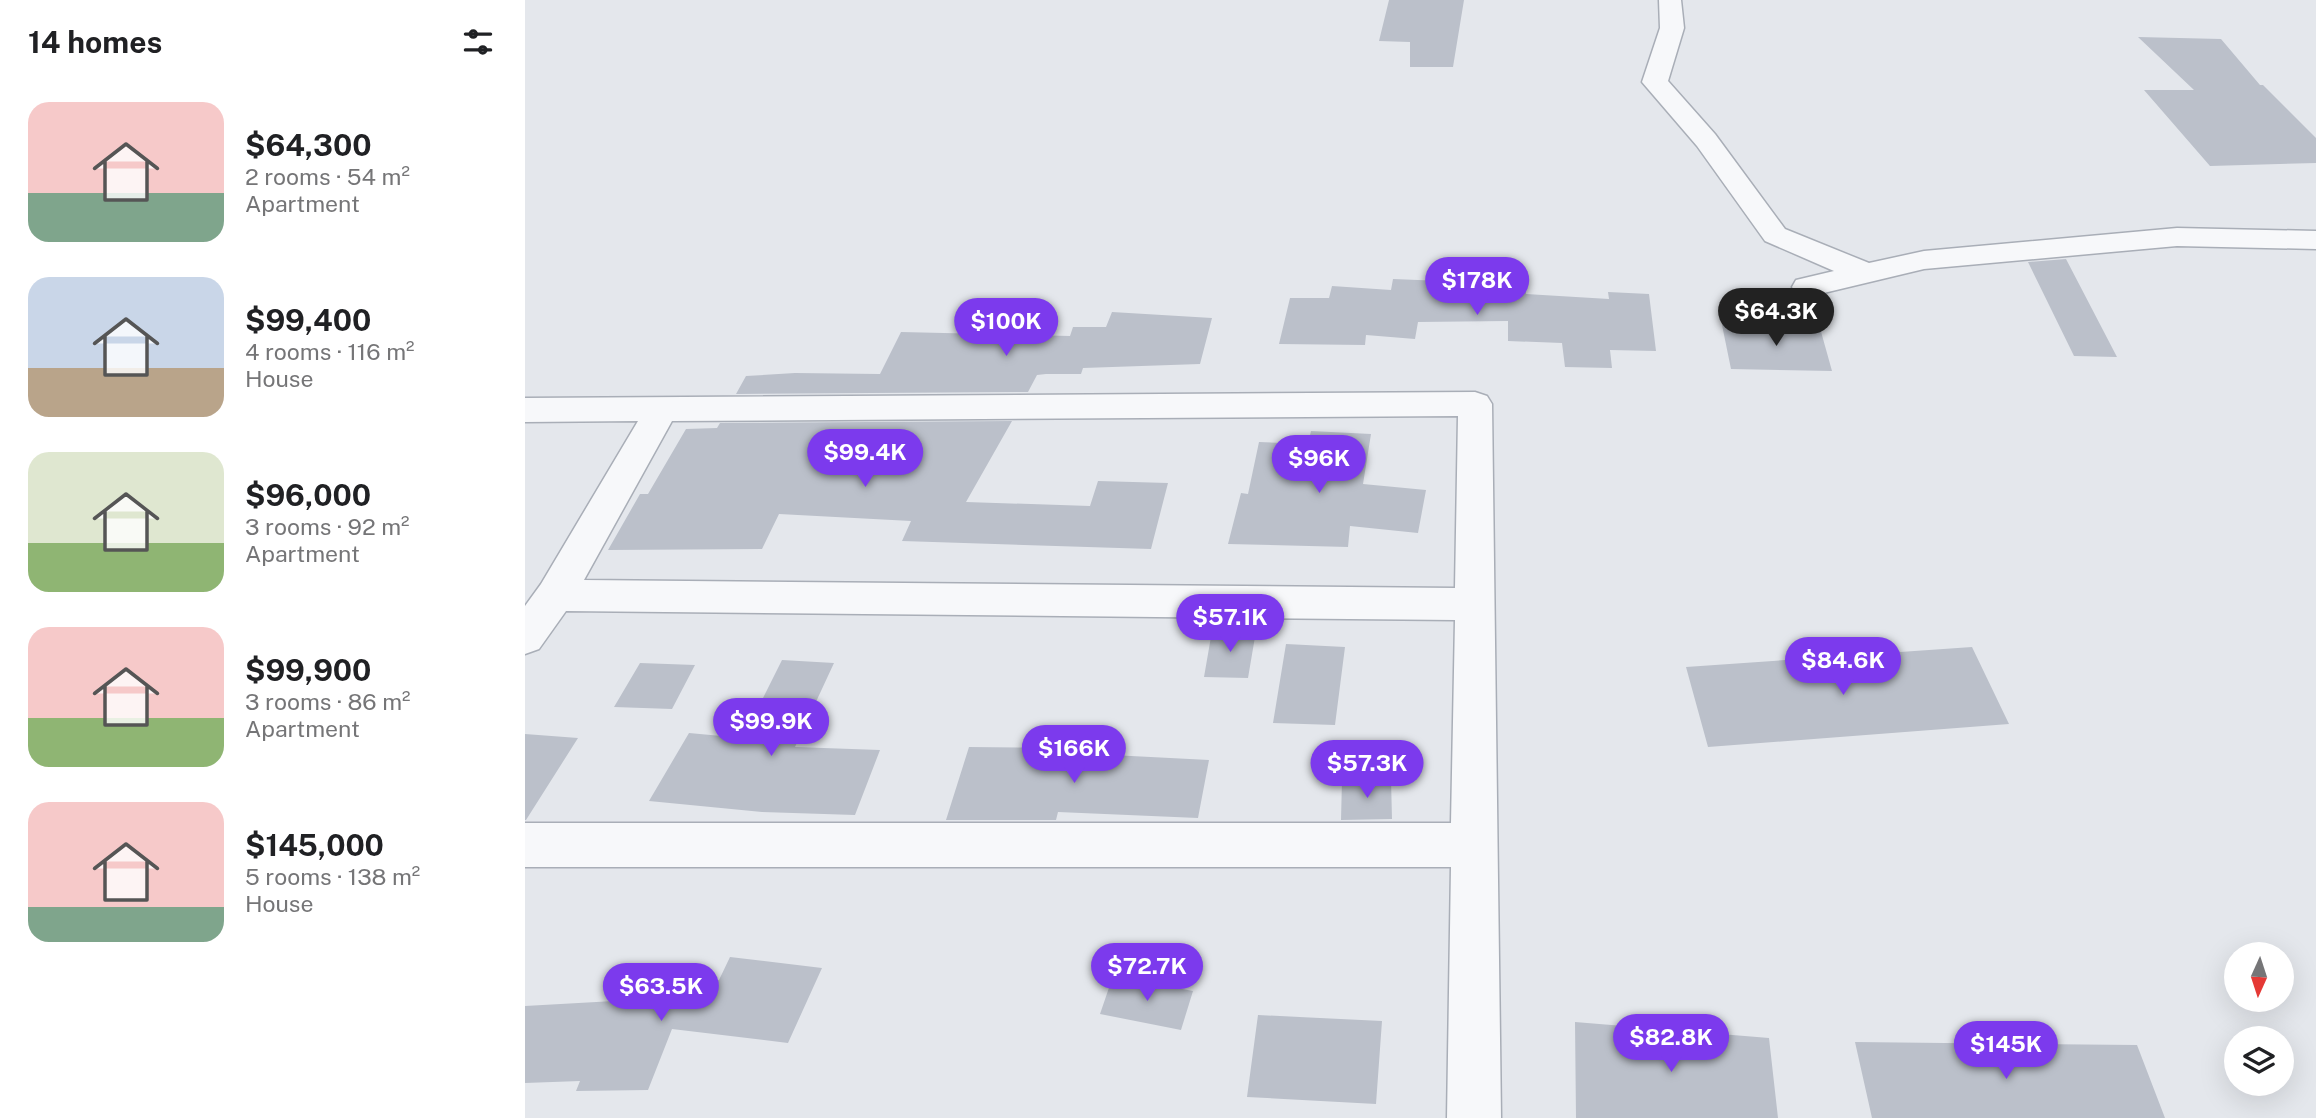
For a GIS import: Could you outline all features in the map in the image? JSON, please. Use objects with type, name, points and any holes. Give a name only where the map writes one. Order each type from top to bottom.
[{"type":"street","points":[[1670,0],[1672,28],[1655,82],[1706,140],[1775,235],[1865,274]]},
{"type":"street","points":[[1807,287],[1924,260],[2177,237],[2316,240]]},
{"type":"street","points":[[525,410],[1475,404],[1475,1118]]},
{"type":"street","points":[[525,637],[555,595],[662,409]]},
{"type":"street","points":[[555,595],[1475,604]]},
{"type":"street","points":[[525,845],[1475,845]]},
{"type":"building","points":[[1389,0],[1464,0],[1453,67],[1410,67],[1410,42],[1379,41]]},
{"type":"building","points":[[2138,37],[2221,39],[2260,85],[2316,138],[2316,163],[2210,166],[2144,90],[2194,90]]},
{"type":"building","points":[[2066,259],[2117,357],[2074,356],[2028,262]]},
{"type":"building","points":[[1393,279],[1443,283],[1525,283],[1526,294],[1609,299],[1608,292],[1649,294],[1656,351],[1610,350],[1612,368],[1565,367],[1562,343],[1508,341],[1508,321],[1418,322],[1415,339],[1366,335],[1365,345],[1279,344],[1290,298],[1329,298],[1332,286],[1391,290]]},
{"type":"building","points":[[1112,312],[1212,318],[1200,364],[1083,368],[1081,374],[1037,375],[1028,392],[736,394],[746,376],[795,373],[880,374],[901,332],[1070,336],[1073,327],[1106,327]]},
{"type":"building","points":[[1722,325],[1820,328],[1832,371],[1731,369]]},
{"type":"building","points":[[1012,421],[966,502],[1090,506],[1098,481],[1168,483],[1151,549],[902,541],[911,521],[779,514],[762,549],[608,550],[640,494],[648,494],[686,429],[717,428],[720,423]]},
{"type":"building","points":[[1311,431],[1371,434],[1363,484],[1426,490],[1418,533],[1350,526],[1348,547],[1228,544],[1241,493],[1248,494],[1259,442],[1308,444]]},
{"type":"building","points":[[1212,631],[1256,631],[1248,678],[1204,677]]},
{"type":"building","points":[[1286,644],[1345,647],[1335,725],[1273,723]]},
{"type":"building","points":[[1972,647],[2009,724],[1708,747],[1686,667]]},
{"type":"building","points":[[782,660],[834,663],[795,747],[880,750],[855,815],[762,812],[649,801],[689,733],[743,738]]},
{"type":"building","points":[[640,663],[695,665],[672,709],[614,707]]},
{"type":"building","points":[[525,734],[578,738],[526,820],[525,820]]},
{"type":"building","points":[[969,747],[1074,748],[1073,753],[1209,760],[1198,818],[1058,812],[1056,820],[946,820]]},
{"type":"building","points":[[1391,779],[1392,819],[1341,820],[1342,780]]},
{"type":"building","points":[[730,957],[822,968],[788,1043],[672,1029],[648,1090],[576,1091],[580,1081],[525,1083],[525,1006],[614,1001],[623,981],[719,980]]},
{"type":"building","points":[[1113,976],[1193,991],[1181,1030],[1100,1014]]},
{"type":"building","points":[[1258,1015],[1382,1021],[1376,1104],[1247,1097]]},
{"type":"building","points":[[1575,1022],[1769,1038],[1778,1118],[1576,1118]]},
{"type":"building","points":[[1855,1042],[2137,1045],[2165,1118],[1872,1118]]}]
